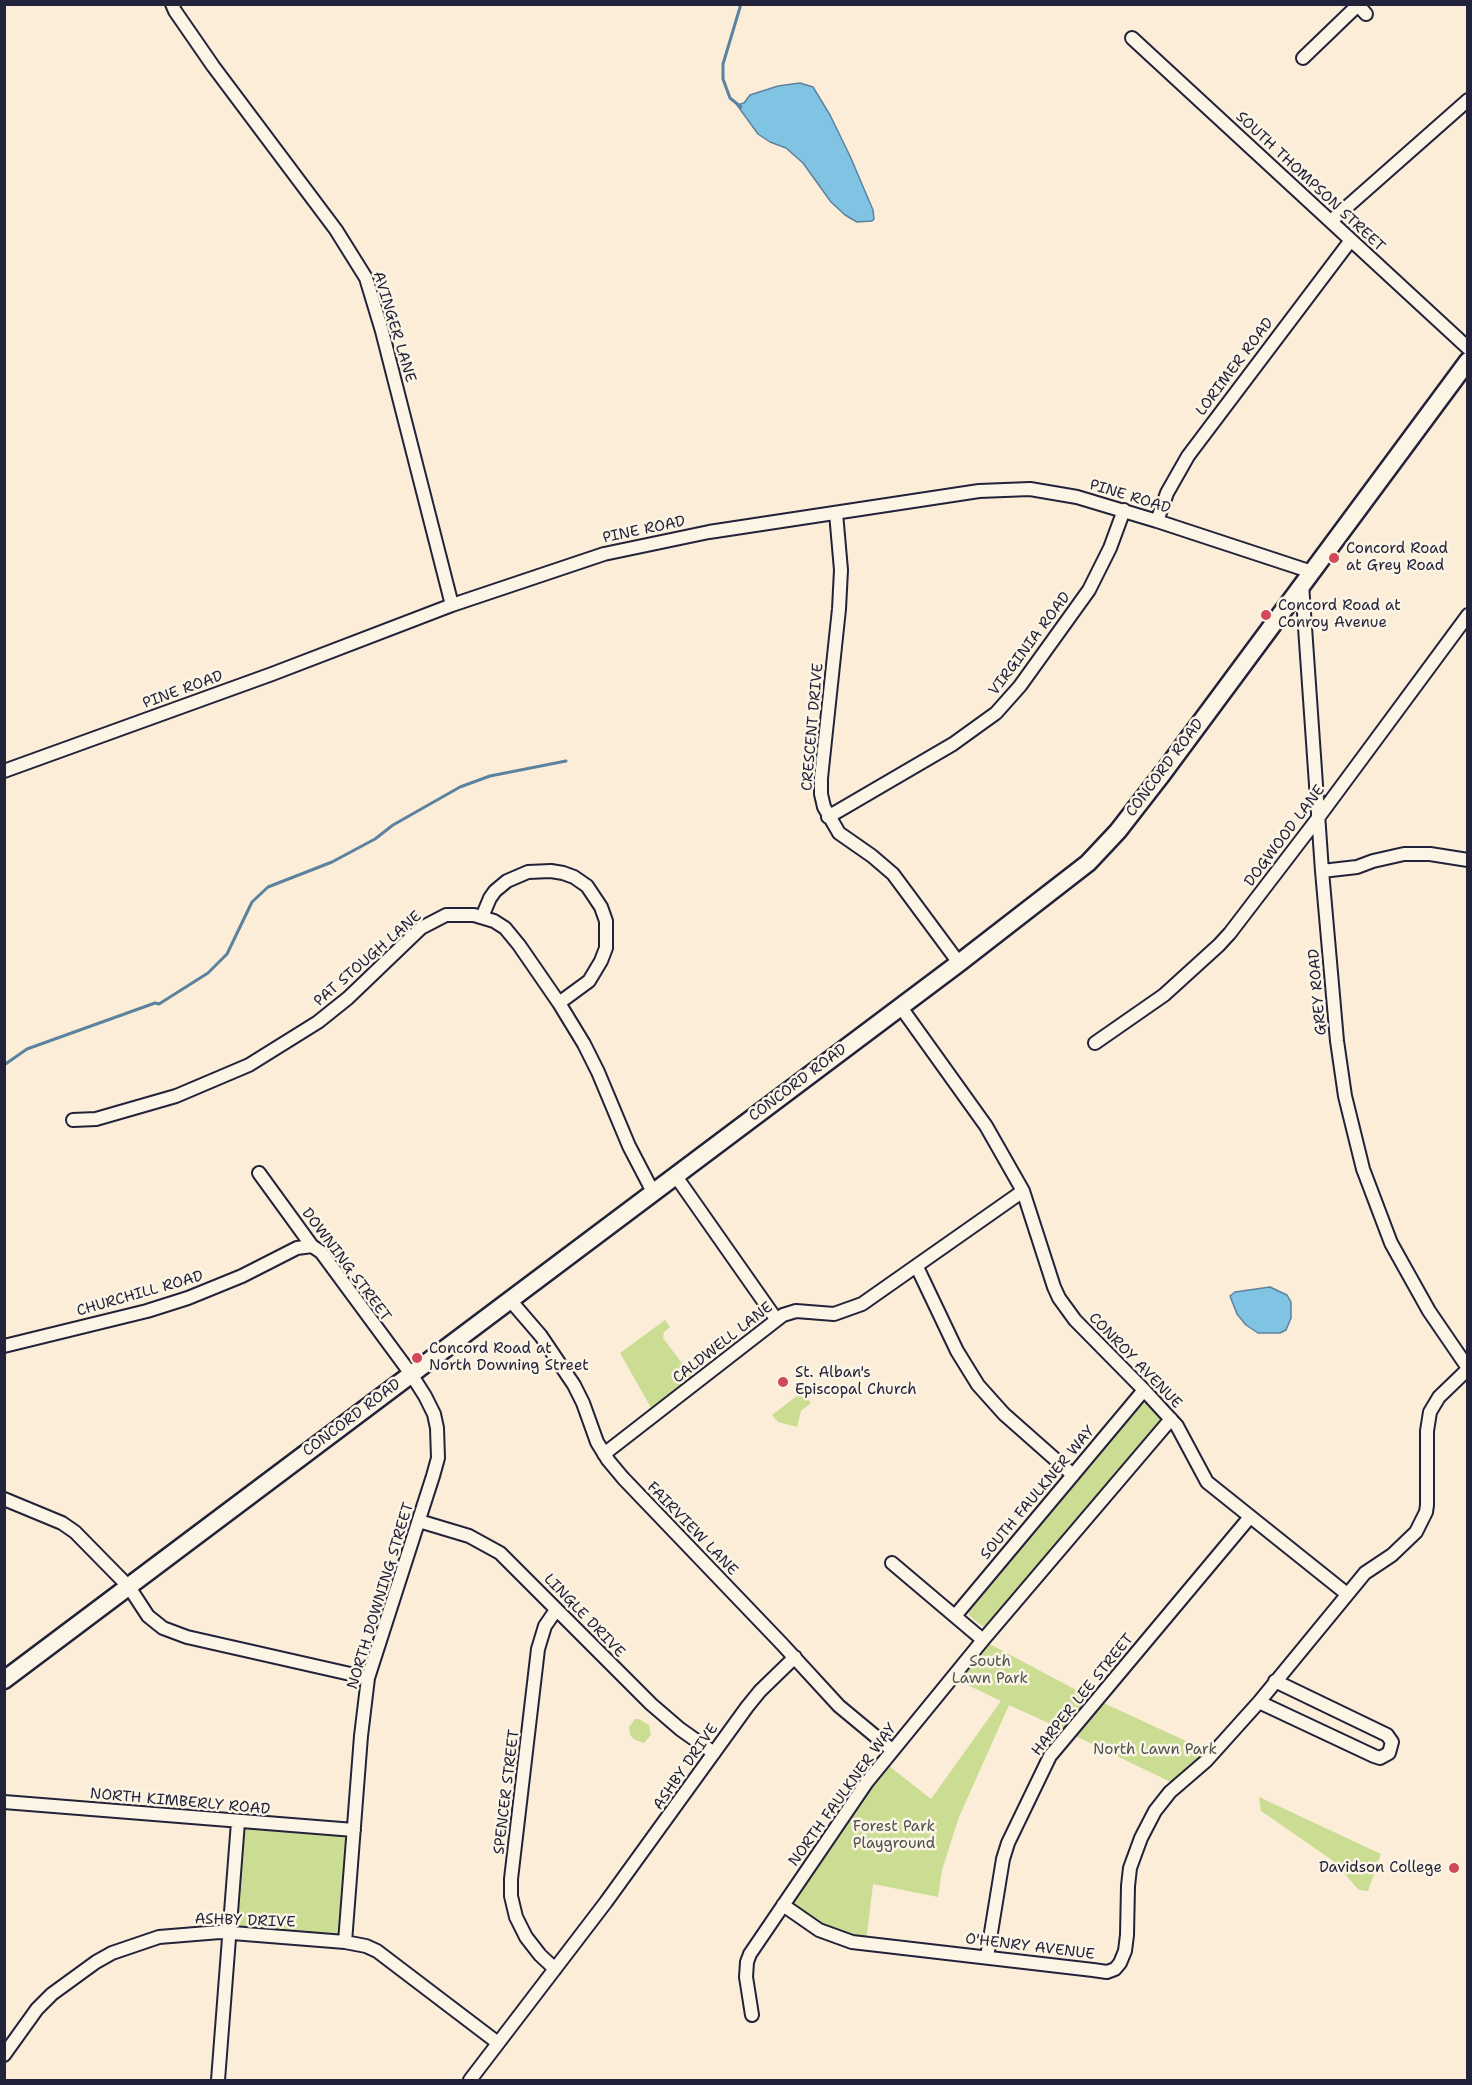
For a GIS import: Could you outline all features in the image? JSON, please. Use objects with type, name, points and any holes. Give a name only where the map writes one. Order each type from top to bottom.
[{"type":"main road","name":"CONCORD ROAD","points":[[4,1680],[959,963],[1088,863],[1102,849],[1156,781],[1467,361]]},
{"type":"street","name":"AVINGER LANE","points":[[172,4],[219,75],[336,230],[366,278],[382,331],[452,605]]},
{"type":"street","points":[[1303,58],[1360,8]]},
{"type":"street","name":"SOUTH THOMPSON STREET","points":[[1132,38],[1467,348]]},
{"type":"street","points":[[1330,221],[1467,100]]},
{"type":"street","name":"LORIMER ROAD","points":[[1157,521],[1167,493],[1188,456],[1351,240]]},
{"type":"street","name":"PINE ROAD","points":[[4,771],[272,674],[452,605],[604,554],[700,534],[836,513],[1002,489],[1047,491],[1077,497],[1157,521],[1307,578]]},
{"type":"street","name":"VIRGINIA ROAD","points":[[828,817],[953,744],[996,713],[1020,686],[1089,590],[1107,556],[1124,510]]},
{"type":"street","name":"CRESCENT DRIVE","points":[[836,513],[842,570],[821,794],[828,817],[844,837],[893,874],[959,963]]},
{"type":"street","name":"GREY ROAD","points":[[1307,578],[1318,818],[1341,1069],[1363,1168],[1382,1223],[1401,1263],[1429,1311],[1467,1368]]},
{"type":"street","name":"DOGWOOD LANE","points":[[1095,1042],[1164,995],[1219,945],[1318,818],[1467,615]]},
{"type":"street","points":[[1322,871],[1357,867],[1404,854],[1430,854],[1467,860]]},
{"type":"street","points":[[482,917],[495,891],[507,881],[528,872],[544,870],[563,873],[580,882],[595,895],[606,921],[606,948],[602,961],[589,981],[559,1003]]},
{"type":"street","name":"PAT STOUGH LANE","points":[[73,1120],[96,1119],[143,1106],[176,1096],[237,1071],[318,1022],[348,998],[430,922],[455,914],[482,917],[500,924],[512,936],[559,1003],[598,1072],[629,1146],[653,1192]]},
{"type":"street","name":"CONROY AVENUE","points":[[900,1006],[986,1126],[1023,1191],[1049,1275],[1059,1298],[1075,1320],[1177,1426],[1207,1482],[1347,1594]]},
{"type":"street","name":"DOWNING STREET","points":[[259,1173],[312,1246],[321,1252],[411,1374]]},
{"type":"street","points":[[675,1175],[776,1319]]},
{"type":"street","name":"CALDWELL LANE","points":[[604,1454],[776,1319],[791,1311],[834,1314],[854,1308],[917,1267],[1023,1191]]},
{"type":"street","name":"CHURCHILL ROAD","points":[[4,1346],[147,1311],[188,1298],[242,1276],[297,1248],[312,1246]]},
{"type":"street","points":[[917,1267],[957,1351],[978,1385],[1004,1414],[1073,1474]]},
{"type":"street","name":"FAIRVIEW LANE","points":[[510,1300],[541,1336],[574,1384],[584,1403],[592,1432],[604,1454],[623,1478],[839,1706],[892,1750]]},
{"type":"street","name":"O'HENRY AVENUE","points":[[783,1905],[819,1930],[841,1939],[1100,1971],[1115,1969],[1120,1963],[1126,1943],[1130,1868],[1148,1824],[1170,1792],[1206,1761],[1259,1702],[1365,1574],[1410,1540],[1422,1523],[1428,1494],[1427,1431],[1430,1412],[1439,1397],[1467,1368]]},
{"type":"street","name":"NORTH DOWNING STREET","points":[[345,1942],[360,1736],[368,1678],[434,1476],[438,1446],[434,1414],[411,1374]]},
{"type":"street","name":"SOUTH FAULKNER WAY","points":[[955,1616],[1144,1390]]},
{"type":"street","name":"NORTH FAULKNER WAY","points":[[752,2015],[746,1977],[747,1962],[756,1943],[867,1782],[983,1640],[1171,1419]]},
{"type":"street","points":[[4,1499],[62,1523],[75,1532],[129,1587],[148,1616],[172,1632],[368,1678]]},
{"type":"street","name":"HARPER LEE STREET","points":[[987,1957],[1003,1859],[1050,1756],[1250,1517]]},
{"type":"street","name":"LINGLE DRIVE","points":[[419,1521],[469,1536],[500,1552],[651,1704],[680,1729],[714,1753]]},
{"type":"street","points":[[892,1563],[983,1640]]},
{"type":"street","name":"SPENCER STREET","points":[[555,1969],[532,1946],[520,1928],[511,1896],[511,1879],[538,1649],[545,1626],[556,1610]]},
{"type":"street","name":"ASHBY DRIVE","points":[[470,2080],[606,1902],[760,1691],[795,1657]]},
{"type":"street","points":[[1259,1702],[1374,1756],[1380,1758],[1389,1753],[1392,1742],[1387,1735],[1275,1682]]},
{"type":"street","name":"NORTH KIMBERLY ROAD","points":[[4,1802],[354,1830]]},
{"type":"street","points":[[218,2080],[238,1822]]},
{"type":"street","name":"ASHBY DRIVE","points":[[4,2055],[37,2009],[52,1994],[96,1962],[112,1953],[159,1937],[196,1933],[230,1933],[345,1942],[366,1946],[498,2043]]},
{"type":"green space","points":[[665,1320],[670,1327],[664,1332],[663,1338],[696,1382],[654,1413],[620,1353]]},
{"type":"green space","points":[[802,1392],[811,1403],[801,1411],[797,1427],[778,1422],[772,1415]]},
{"type":"green space","points":[[1150,1404],[1159,1414],[1160,1420],[1155,1428],[990,1624],[983,1626],[978,1623],[969,1615],[969,1607],[1138,1405]]},
{"type":"green space","name":"Forest Park Playground","points":[[984,1641],[1095,1700],[1068,1732],[1009,1705],[959,1817],[942,1870],[938,1897],[873,1884],[866,1942],[841,1938],[784,1904],[884,1762],[931,1799],[1001,1701],[953,1678]]},
{"type":"green space","name":"North Lawn Park","points":[[1097,1700],[1212,1753],[1177,1785],[1069,1733]]},
{"type":"green space","points":[[635,1719],[649,1725],[651,1735],[644,1743],[635,1740],[630,1735],[629,1727]]},
{"type":"green space","points":[[1259,1797],[1381,1854],[1368,1891],[1359,1890],[1332,1860],[1261,1811]]},
{"type":"green space","points":[[239,1823],[352,1831],[343,1940],[231,1932]]},
{"type":"water","points":[[800,83],[813,87],[830,115],[873,210],[874,219],[872,221],[857,222],[845,215],[831,202],[803,163],[786,148],[758,134],[737,105],[744,103],[750,95],[778,86]]},
{"type":"water","points":[[1270,1287],[1287,1295],[1291,1302],[1291,1318],[1286,1330],[1280,1333],[1258,1333],[1246,1325],[1237,1314],[1230,1296],[1235,1292]]},
{"type":"waterway","points":[[741,4],[723,64],[723,79],[730,98],[741,107]]},
{"type":"waterway","points":[[4,1065],[27,1049],[155,1003],[159,1004],[208,973],[227,954],[252,902],[268,887],[332,862],[375,839],[393,825],[460,787],[490,776],[566,761]]},
{"type":"place","name":"Concord Road at Grey Road","points":[[1334,558]]},
{"type":"place","name":"Concord Road at Conroy Avenue","points":[[1266,615]]},
{"type":"place","name":"Concord Road at North Downing Street","points":[[417,1358]]},
{"type":"place","name":"St. Alban's Episcopal Church","points":[[783,1382]]},
{"type":"place","name":"Davidson College","points":[[1454,1868]]},
{"type":"park label","name":"South Lawn Park","points":[[990,1670]]}]
